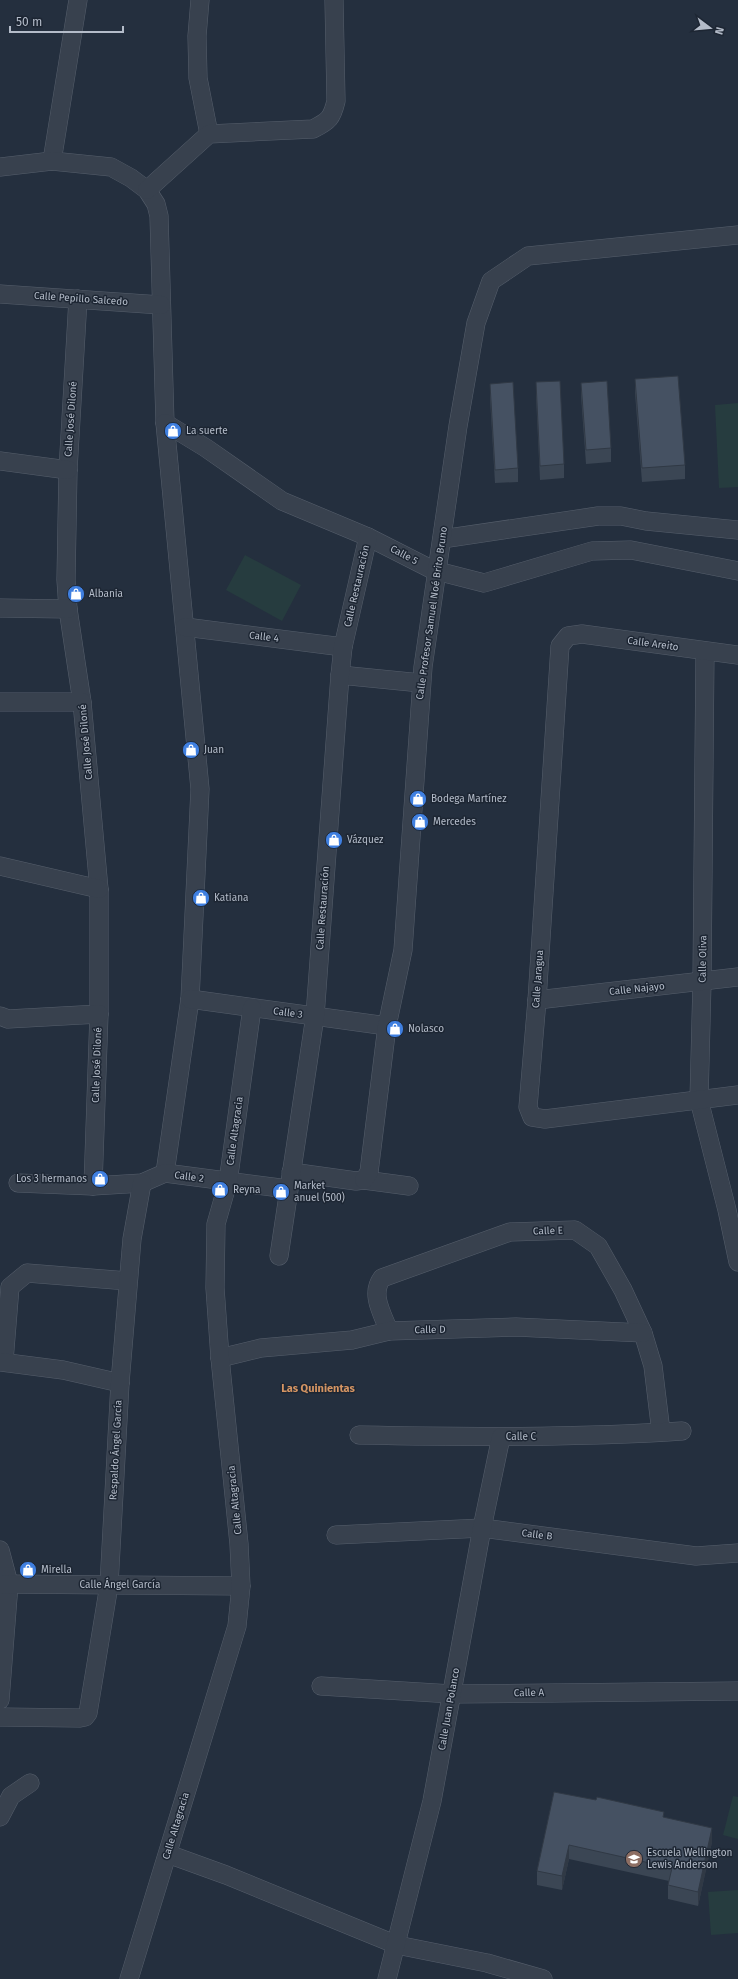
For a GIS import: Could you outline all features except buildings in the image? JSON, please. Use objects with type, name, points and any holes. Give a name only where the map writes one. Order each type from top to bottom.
[{"type":"street","points":[[52,161],[78,0]]},
{"type":"street","points":[[200,0],[197,36],[198,78],[209,134]]},
{"type":"street","points":[[147,190],[209,134],[313,129],[326,123],[333,114],[336,101],[334,0]]},
{"type":"street","points":[[0,167],[52,161],[111,168],[131,178],[147,190],[156,204],[159,216],[165,423],[200,789],[190,999],[165,1173]]},
{"type":"street","name":"Calle Profesor Samuel Noé Brito Bruno","points":[[364,1180],[369,1172],[387,1026],[403,950],[421,683],[458,426],[476,323],[491,281],[528,256],[738,235]]},
{"type":"street","name":"Calle Pepillo Salcedo","points":[[0,294],[161,305]]},
{"type":"street","name":"Calle José Diloné","points":[[78,299],[68,470],[68,609],[82,702],[99,889],[99,1014],[93,1186]]},
{"type":"street","name":"Calle 5","points":[[165,423],[206,448],[282,501],[368,537],[438,571],[484,584],[592,551],[631,550],[738,571]]},
{"type":"street","points":[[0,461],[68,470]]},
{"type":"street","points":[[442,539],[598,516],[621,516],[646,521],[738,530]]},
{"type":"street","name":"Calle Restauración","points":[[279,1256],[315,1016],[343,647],[368,537]]},
{"type":"street","points":[[0,608],[68,609]]},
{"type":"street","name":"Calle 4","points":[[185,628],[343,647]]},
{"type":"street","name":"Calle Areito","points":[[568,636],[582,634],[738,655]]},
{"type":"street","name":"Calle Jaragua","points":[[568,636],[560,646],[537,1000],[528,1107],[532,1117],[544,1119],[738,1095]]},
{"type":"street","name":"Calle Oliva","points":[[705,651],[702,982],[699,1100],[733,1209],[738,1262]]},
{"type":"street","points":[[340,675],[421,683]]},
{"type":"street","points":[[0,702],[82,702]]},
{"type":"street","points":[[0,866],[99,889]]},
{"type":"street","name":"Calle Najayo","points":[[537,1000],[738,977]]},
{"type":"street","name":"Calle 3","points":[[190,999],[387,1026]]},
{"type":"street","name":"Calle Altagracia","points":[[129,1979],[238,1626],[241,1586],[239,1544],[220,1358],[215,1288],[216,1224],[228,1182],[252,1008]]},
{"type":"street","points":[[0,1016],[8,1019],[99,1014]]},
{"type":"street","points":[[291,1172],[356,1181],[364,1180],[409,1186]]},
{"type":"street","name":"Calle 2","points":[[18,1183],[93,1186],[142,1183],[165,1173],[288,1189]]},
{"type":"street","name":"Respaldo Ángel García","points":[[0,1717],[85,1717],[88,1713],[109,1585],[120,1383],[128,1282],[132,1239],[142,1183]]},
{"type":"street","name":"Calle E","points":[[389,1331],[375,1294],[377,1285],[382,1278],[510,1232],[575,1230],[598,1246],[623,1290],[643,1333],[653,1366],[661,1432]]},
{"type":"street","points":[[120,1383],[63,1370],[2,1361],[5,1286],[27,1272],[128,1282]]},
{"type":"street","name":"Calle D","points":[[220,1358],[261,1348],[352,1340],[389,1331],[516,1328],[643,1333]]},
{"type":"street","name":"Calle C","points":[[359,1435],[501,1437],[572,1436],[682,1431]]},
{"type":"street","name":"Calle Juan Polanco","points":[[387,1979],[432,1801],[482,1528],[501,1437]]},
{"type":"street","name":"Calle B","points":[[336,1535],[482,1528],[696,1556],[738,1553]]},
{"type":"street","points":[[0,1550],[4,1584],[0,1700]]},
{"type":"street","name":"Calle Ángel García","points":[[4,1584],[241,1586]]},
{"type":"street","name":"Calle A","points":[[321,1686],[452,1694],[738,1691]]},
{"type":"street","points":[[0,1817],[12,1796],[30,1783]]},
{"type":"street","points":[[168,1854],[396,1945],[487,1963],[543,1979]]},
{"type":"green space","points":[[738,403],[738,487],[719,488],[715,405]]},
{"type":"green space","points":[[245,555],[301,585],[282,621],[226,590]]},
{"type":"green space","points":[[733,1796],[738,1797],[738,1839],[723,1835]]},
{"type":"green space","points":[[738,1890],[738,1933],[711,1935],[708,1892]]},
{"type":"place","name":"La suerte","points":[[173,431]]},
{"type":"place","name":"Albania","points":[[76,594]]},
{"type":"place","name":"Juan","points":[[191,750]]},
{"type":"place","name":"Bodega Martínez","points":[[418,799]]},
{"type":"place","name":"Mercedes","points":[[420,822]]},
{"type":"place","name":"Vázquez","points":[[334,840]]},
{"type":"place","name":"Katiana","points":[[201,898]]},
{"type":"place","name":"Nolasco","points":[[395,1029]]},
{"type":"place","name":"Los 3 hermanos","points":[[100,1179]]},
{"type":"place","name":"Reyna","points":[[220,1190]]},
{"type":"place","name":"Market anuel (500)","points":[[281,1192]]},
{"type":"place","name":"Mirella","points":[[28,1570]]},
{"type":"place","name":"Escuela Wellington Lewis Anderson","points":[[634,1859]]},
{"type":"district","name":"Las Quinientas","points":[[318,1388]]}]
